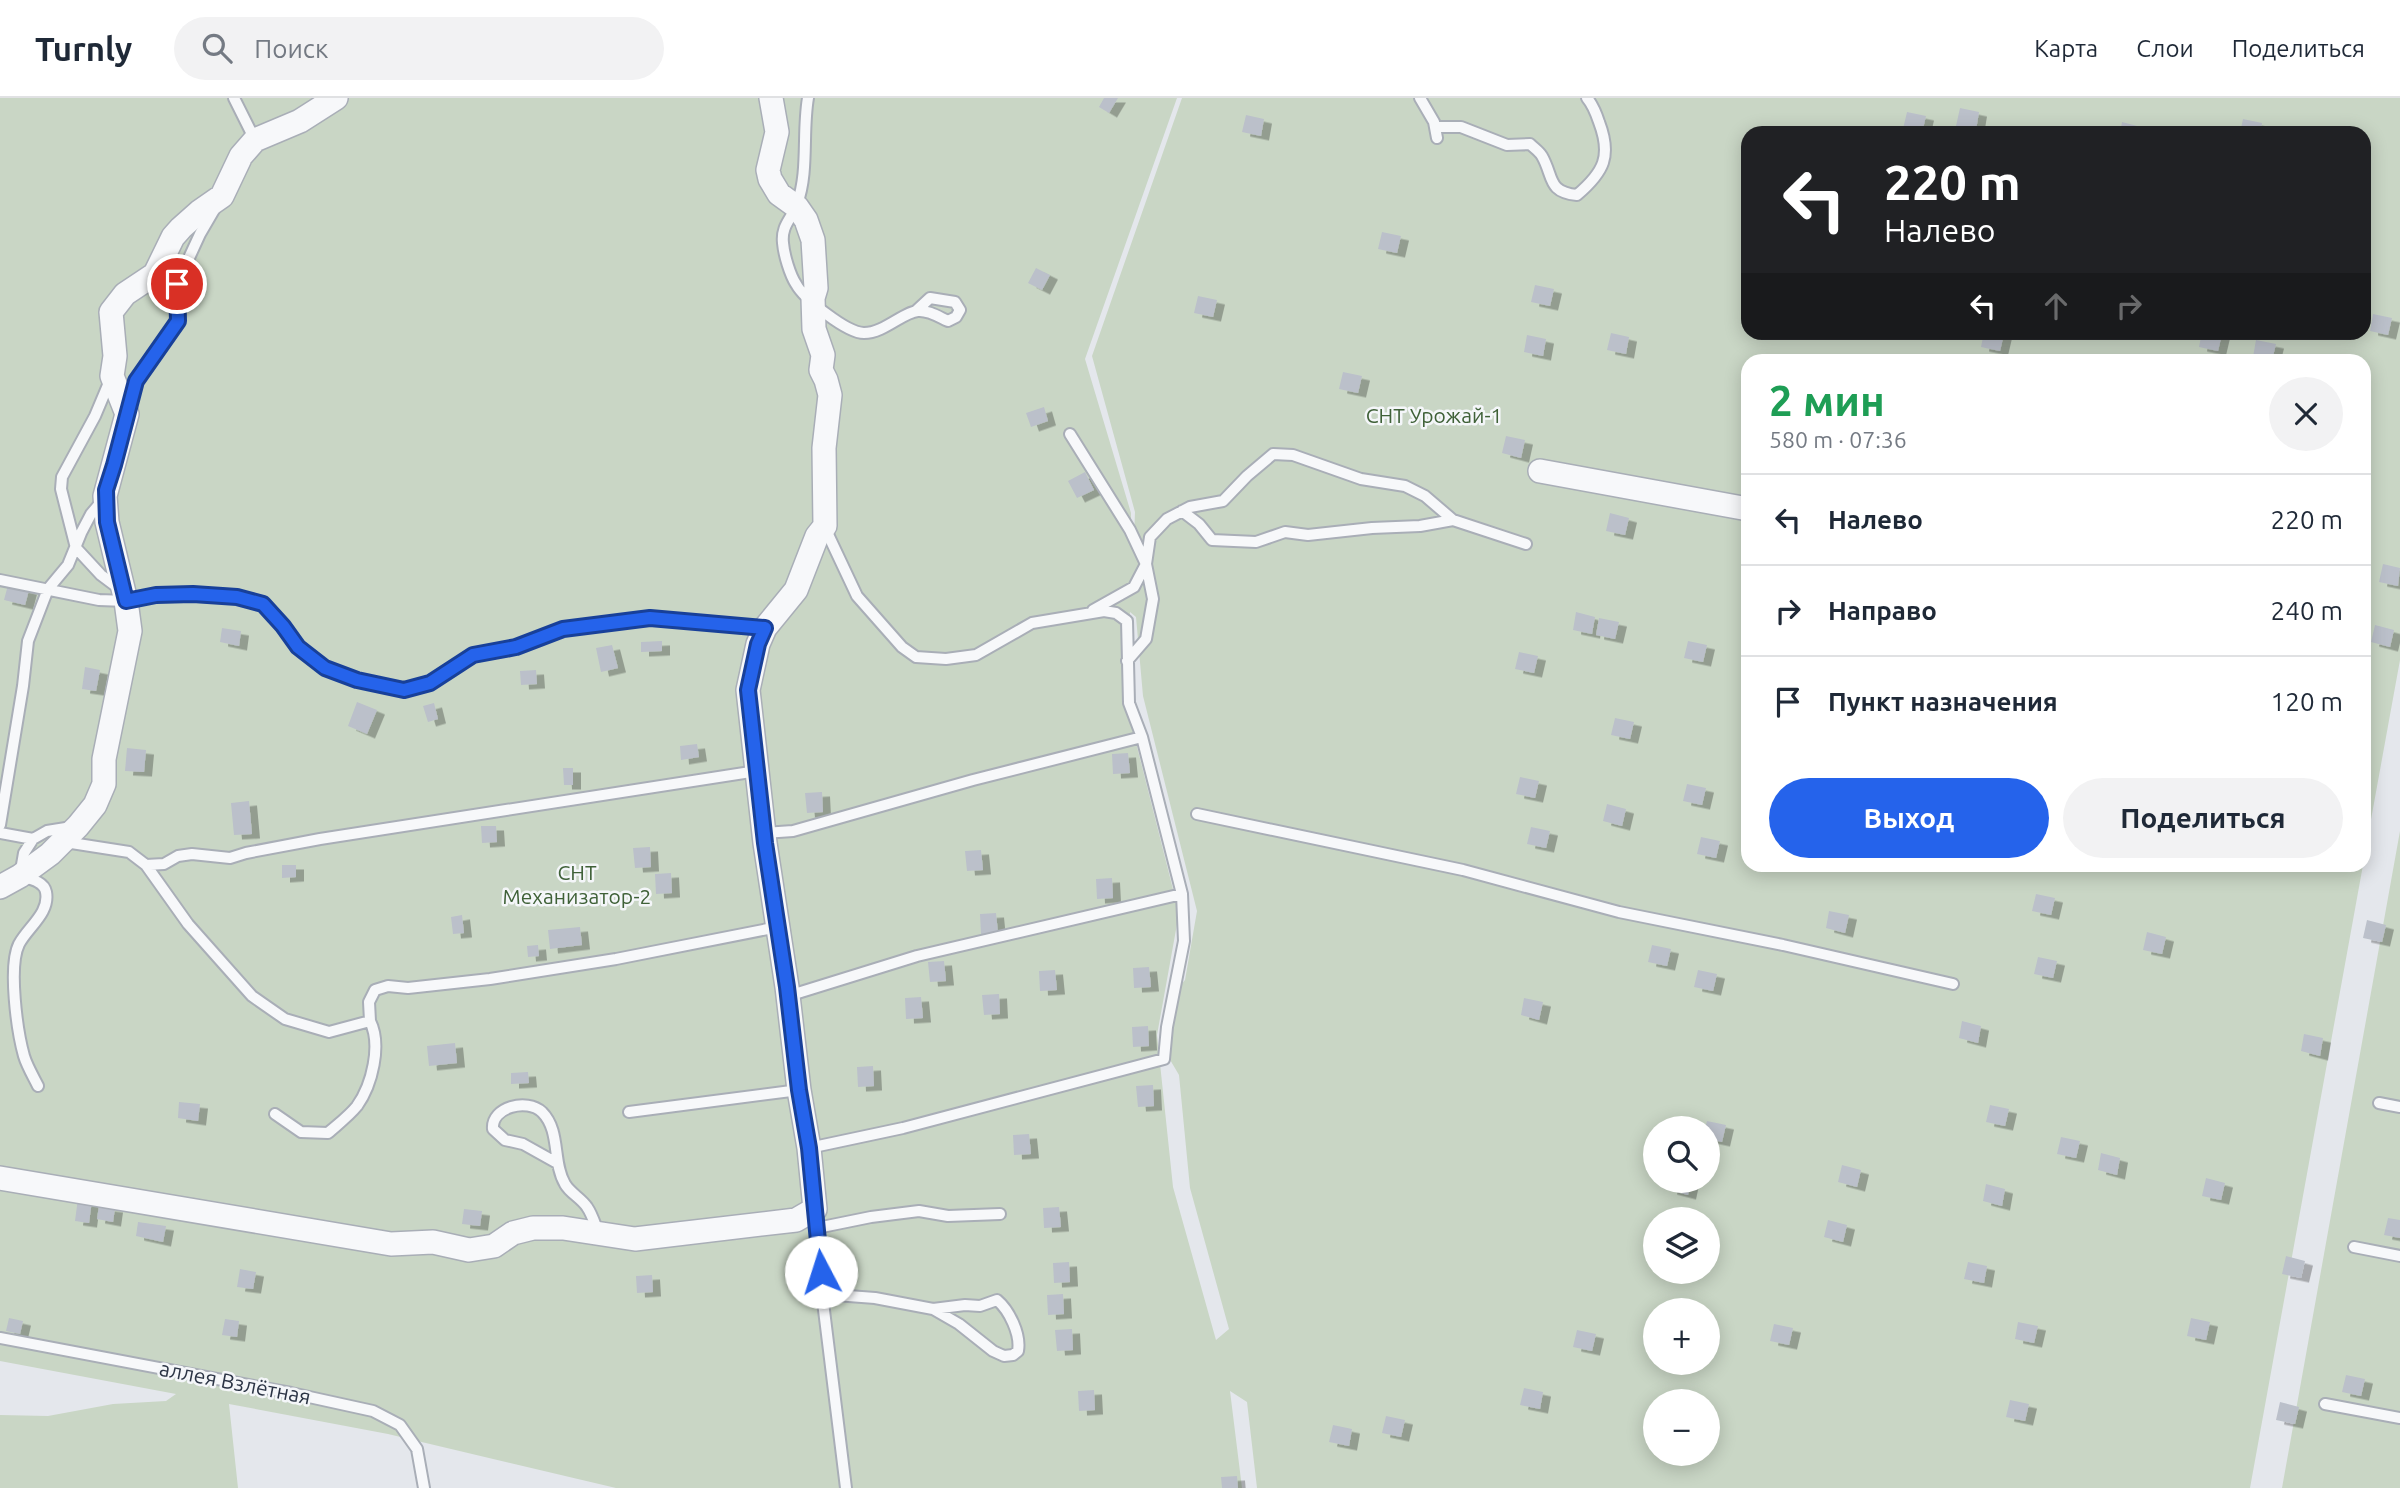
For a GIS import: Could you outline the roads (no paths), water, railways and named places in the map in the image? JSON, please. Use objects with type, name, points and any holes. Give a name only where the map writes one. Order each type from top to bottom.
[{"type":"street","points":[[10,882],[51,854],[95,805],[104,784],[104,759],[130,631],[107,522],[105,496],[127,414],[112,376],[115,356],[111,312],[134,286],[155,274],[173,237],[188,221],[222,196],[241,156],[255,140],[300,121],[336,98]]},
{"type":"street","points":[[0,1178],[391,1244],[433,1242],[469,1250],[494,1246],[513,1233],[534,1228],[563,1228],[635,1239],[816,1218],[809,1148],[764,833],[748,690],[758,644],[765,628],[796,590],[817,536],[825,526],[824,448],[830,395],[821,370],[823,355],[814,328],[813,301],[816,288],[813,240],[806,220],[797,207],[779,194],[768,170],[776,132],[771,98]]},
{"type":"street","points":[[1540,471],[1741,508]]},
{"type":"lane","points":[[234,98],[255,140]]},
{"type":"lane","points":[[797,207],[802,186],[808,98]]},
{"type":"lane","points":[[1420,98],[1436,133],[1461,127],[1507,145],[1530,144],[1541,154],[1555,187],[1565,194],[1577,195],[1592,182],[1604,164],[1606,141],[1593,104],[1587,98]]},
{"type":"lane","points":[[127,414],[136,381],[178,321],[177,284],[200,234],[222,196]]},
{"type":"lane","points":[[813,301],[849,330],[865,333],[883,328],[916,311]]},
{"type":"lane","points":[[112,376],[62,477],[61,489],[76,548],[124,596]]},
{"type":"lane","points":[[1070,434],[1130,530],[1146,564],[1153,599],[1146,639],[1127,661]]},
{"type":"lane","points":[[1085,615],[1134,587],[1146,564],[1150,537],[1167,519],[1190,507],[1223,501],[1273,454],[1293,455],[1362,478],[1405,486],[1425,496],[1453,520],[1526,544]]},
{"type":"lane","points":[[0,825],[28,641],[48,589],[68,565],[91,514],[105,496]]},
{"type":"lane","points":[[1182,511],[1199,524],[1212,540],[1256,542],[1285,532],[1308,536],[1373,528],[1420,526],[1453,520]]},
{"type":"lane","points":[[809,1148],[903,1128],[1164,1059],[1167,1027],[1184,941],[1182,894],[1142,737],[1129,703],[1127,621],[1116,613],[1104,611],[1032,623],[976,655],[946,659],[916,657],[902,647],[857,596],[825,526]]},
{"type":"lane","points":[[0,580],[99,600],[124,596],[193,594],[237,597],[263,604],[298,647],[325,668],[357,680],[404,690],[430,683],[473,655],[516,647],[563,629],[650,618],[765,628]]},
{"type":"lane","points":[[764,833],[793,831],[973,780],[1142,737]]},
{"type":"lane","points":[[146,865],[164,864],[178,856],[191,854],[230,858],[320,839],[757,771]]},
{"type":"lane","points":[[1197,814],[1463,870],[1619,912],[1783,945],[1953,984]]},
{"type":"lane","points":[[38,1086],[25,1057],[16,1016],[13,964],[19,944],[46,905],[46,890],[40,883],[10,882],[33,839],[47,831],[70,834],[129,852],[146,865],[188,925],[252,996],[285,1019],[329,1031],[370,1021]]},
{"type":"lane","points":[[0,833],[33,839]]},
{"type":"lane","points":[[788,996],[917,956],[1182,894]]},
{"type":"lane","points":[[275,1114],[301,1132],[328,1133],[356,1107],[372,1074],[375,1031],[370,1021],[369,1002],[375,990],[388,986],[408,988],[490,979],[778,927]]},
{"type":"lane","points":[[629,1112],[799,1090]]},
{"type":"lane","points":[[2379,1103],[2400,1107]]},
{"type":"lane","points":[[557,1163],[523,1144],[505,1140],[493,1129],[492,1122],[497,1114],[507,1108],[523,1106],[532,1106],[541,1112],[549,1122],[556,1140],[557,1163],[565,1184],[586,1205],[599,1234]]},
{"type":"lane","points":[[846,1488],[822,1294],[816,1218],[871,1217],[919,1211],[948,1216],[1000,1214]]},
{"type":"lane","points":[[2354,1247],[2400,1256]]},
{"type":"lane","points":[[822,1294],[875,1298],[933,1309],[980,1306],[990,1300],[997,1300],[1003,1305],[1020,1340],[1018,1350],[1004,1356],[993,1351],[959,1324],[933,1309]]},
{"type":"lane","name":"аллея Взлётная","points":[[0,1338],[373,1411],[400,1426],[417,1449],[424,1488]]},
{"type":"lane","points":[[2325,1404],[2400,1418]]},
{"type":"park label","name":"СНТ Урожай-1","points":[[1434,416]]},
{"type":"park label","name":"СНТ Механизатор-2","points":[[577,885]]}]
